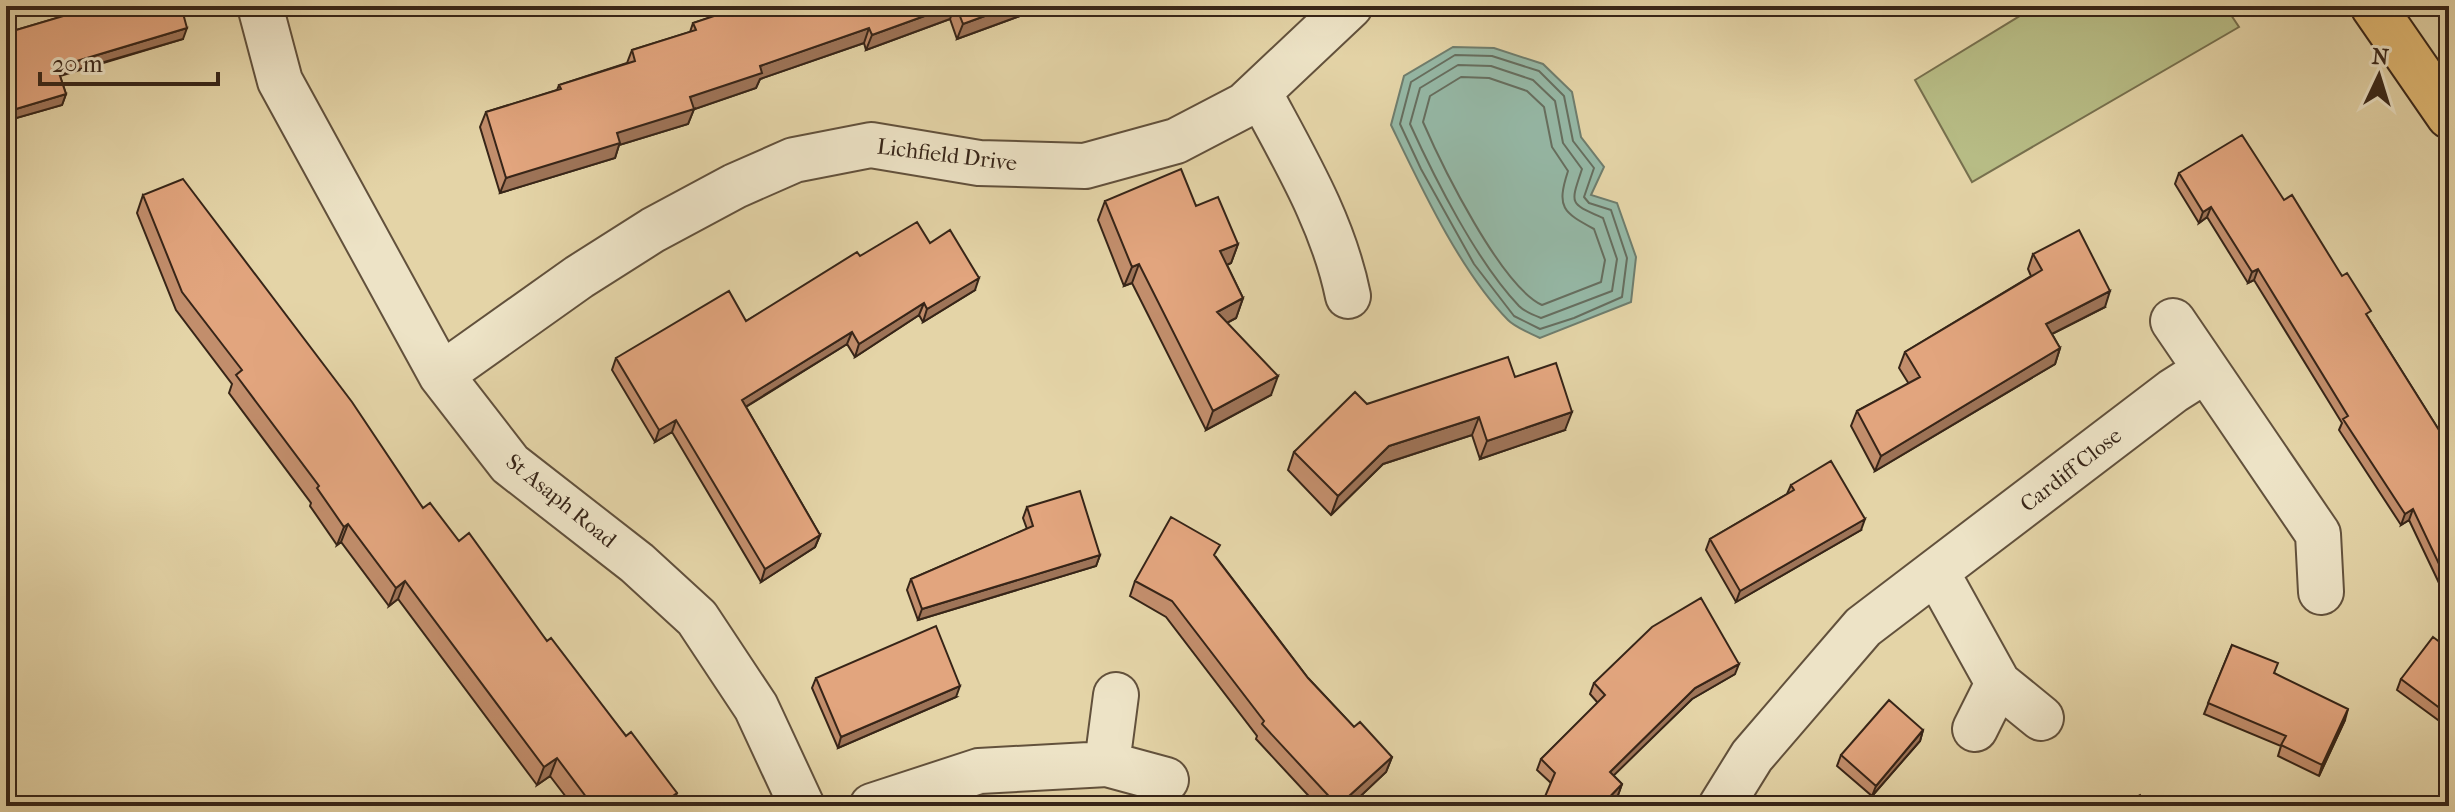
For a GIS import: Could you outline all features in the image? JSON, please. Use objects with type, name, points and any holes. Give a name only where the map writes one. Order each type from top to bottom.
[{"type":"main road","points":[[2373,6],[2449,116]]},
{"type":"street","name":"St Asaph Road","points":[[260,6],[280,81],[441,375],[510,464],[637,563],[697,618],[756,707],[802,806]]},
{"type":"street","name":"Lichfield Drive","points":[[441,375],[579,277],[653,230],[735,186],[794,160],[871,145],[979,163],[1085,166],[1176,141],[1245,105],[1350,6]]},
{"type":"street","points":[[1259,92],[1323,214],[1342,265],[1348,296]]},
{"type":"street","points":[[2173,321],[2318,534],[2321,592]]},
{"type":"street","name":"Cardiff Close","points":[[1721,806],[1752,756],[1863,627],[2173,391],[2206,370]]},
{"type":"street","points":[[1937,573],[1998,683],[2041,718]]},
{"type":"street","points":[[1975,729],[1998,683]]},
{"type":"street","points":[[1107,764],[1116,695]]},
{"type":"street","points":[[872,806],[979,771],[1107,764],[1166,780]]},
{"type":"green space","points":[[2036,6],[2225,6],[2239,27],[1972,182],[1915,80]]},
{"type":"water","points":[[1453,47],[1494,48],[1543,64],[1572,92],[1581,137],[1604,167],[1591,195],[1617,203],[1636,257],[1631,302],[1540,338],[1508,320],[1474,278],[1443,227],[1391,125],[1404,76]]},
{"type":"building","points":[[82,6],[181,6],[187,28],[57,67],[66,94],[6,112],[6,33],[84,10]]},
{"type":"building","points":[[744,6],[952,6],[872,35],[869,28],[760,66],[762,73],[690,97],[694,109],[617,133],[620,143],[506,178],[486,112],[561,89],[559,85],[635,61],[632,50],[696,30],[693,23]]},
{"type":"building","points":[[956,6],[1012,6],[963,24]]},
{"type":"building","points":[[2242,135],[2284,200],[2292,195],[2342,276],[2347,273],[2371,311],[2366,314],[2449,446],[2449,585],[2413,509],[2405,514],[2343,419],[2348,416],[2258,269],[2252,272],[2211,207],[2203,212],[2179,173]]},
{"type":"building","points":[[1181,169],[1196,206],[1218,197],[1238,244],[1220,251],[1243,298],[1217,312],[1278,376],[1213,411],[1139,264],[1132,267],[1105,201]]},
{"type":"building","points":[[183,179],[352,402],[423,508],[430,503],[459,541],[469,533],[547,641],[551,638],[626,736],[631,732],[677,793],[673,796],[681,806],[593,806],[557,758],[544,767],[405,581],[396,588],[348,524],[344,527],[317,488],[319,486],[236,375],[242,370],[182,292],[143,195]]},
{"type":"building","points":[[917,222],[930,243],[950,230],[979,278],[927,309],[924,303],[859,344],[852,332],[742,400],[820,535],[765,569],[676,420],[659,430],[616,358],[729,291],[746,321],[857,252],[860,256]]},
{"type":"building","points":[[2079,230],[2110,291],[2046,324],[2060,348],[1881,456],[1857,411],[1920,377],[1905,352],[2042,270],[2033,254]]},
{"type":"building","points":[[1508,357],[1515,377],[1556,363],[1572,412],[1487,441],[1479,417],[1389,446],[1338,496],[1294,452],[1355,392],[1367,404]]},
{"type":"building","points":[[1831,461],[1865,519],[1740,591],[1710,539],[1794,490],[1791,485]]},
{"type":"building","points":[[1080,491],[1100,555],[922,609],[911,579],[1033,526],[1027,507]]},
{"type":"building","points":[[1171,517],[1220,545],[1214,555],[1308,678],[1354,727],[1360,722],[1392,757],[1338,806],[1262,724],[1264,721],[1172,601],[1135,581]]},
{"type":"building","points":[[1701,598],[1739,664],[1695,688],[1610,772],[1622,784],[1601,806],[1541,806],[1555,773],[1541,759],[1605,695],[1594,683],[1652,627]]},
{"type":"building","points":[[936,626],[960,686],[841,737],[816,678]]},
{"type":"building","points":[[2433,637],[2449,649],[2449,715],[2401,679]]},
{"type":"building","points":[[2232,645],[2278,663],[2274,673],[2348,709],[2322,765],[2281,745],[2286,736],[2208,703]]},
{"type":"building","points":[[1889,700],[1923,730],[1876,786],[1841,755]]},
{"type":"building","points":[[2140,795],[2146,806],[2120,806]]},
{"type":"building","points":[[2449,797],[2449,806],[2435,806]]}]
